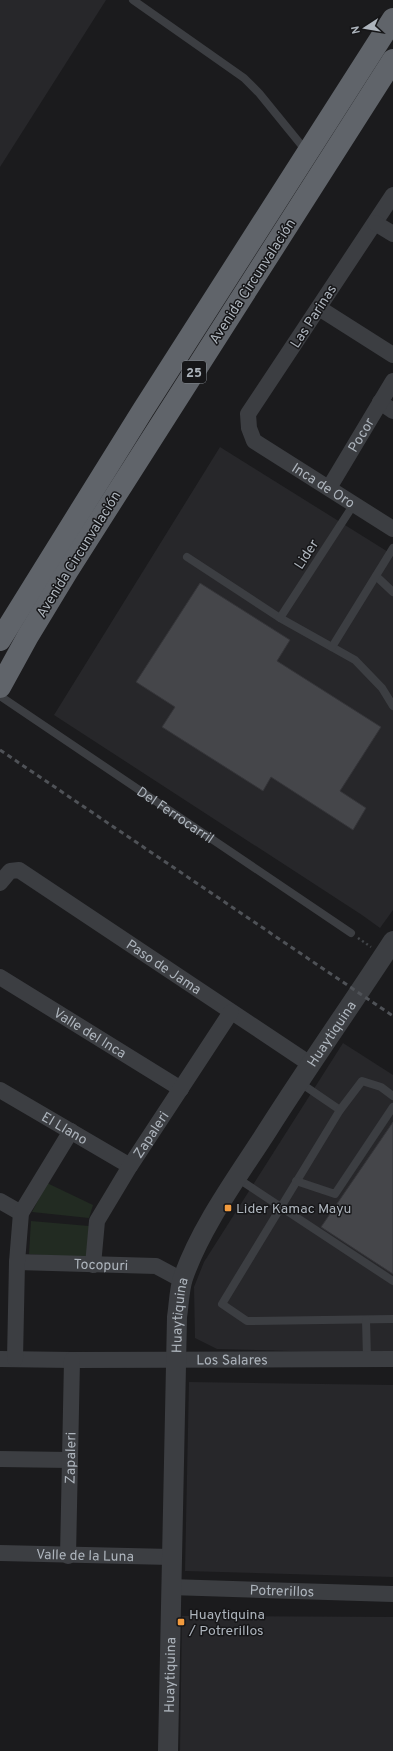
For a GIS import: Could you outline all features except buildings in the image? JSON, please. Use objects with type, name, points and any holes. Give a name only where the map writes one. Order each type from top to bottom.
[{"type":"highway","name":"Avenida Circunvalación","points":[[0,640],[127,436],[393,19]]},
{"type":"highway","name":"Avenida Circunvalación","points":[[0,687],[28,636],[68,570],[393,60]]},
{"type":"street","name":"Las Parinas","points":[[254,441],[249,428],[248,414],[393,195]]},
{"type":"street","points":[[374,223],[393,234]]},
{"type":"street","points":[[319,308],[393,355]]},
{"type":"street","name":"Pocor","points":[[329,488],[386,406],[393,381]]},
{"type":"street","name":"Inca de Oro","points":[[254,441],[393,529]]},
{"type":"street","name":"Paso de Jama","points":[[0,883],[10,871],[19,870],[310,1064]]},
{"type":"street","name":"Huaytiquina","points":[[168,1751],[170,1557],[177,1317],[182,1280],[192,1254],[203,1233],[236,1178],[310,1064],[390,953]]},
{"type":"street","name":"Valle del Inca","points":[[0,977],[181,1089]]},
{"type":"street","name":"Zapaleri","points":[[93,1265],[97,1221],[130,1166],[231,1012]]},
{"type":"street","name":"El Llano","points":[[0,1090],[130,1166]]},
{"type":"street","points":[[8,1359],[21,1213],[71,1131]]},
{"type":"street","points":[[0,1200],[21,1213]]},
{"type":"street","name":"Tocopuri","points":[[17,1262],[156,1266],[182,1280]]},
{"type":"street","name":"Los Salares","points":[[8,1359],[393,1359]]},
{"type":"street","name":"Zapaleri","points":[[68,1556],[72,1360]]},
{"type":"street","points":[[0,1459],[70,1460]]},
{"type":"street","name":"Valle de la Luna","points":[[0,1553],[68,1556],[170,1557]]},
{"type":"street","name":"Potrerillos","points":[[170,1587],[393,1594]]},
{"type":"lane","points":[[132,0],[244,78],[308,152]]},
{"type":"lane","name":"Lider","points":[[280,618],[354,504]]},
{"type":"lane","points":[[332,647],[393,548]]},
{"type":"lane","points":[[187,558],[280,618],[355,660],[382,688],[393,706]]},
{"type":"lane","points":[[376,576],[393,592]]},
{"type":"lane","name":"Del Ferrocarril","points":[[0,696],[351,933]]},
{"type":"lane","points":[[393,1096],[381,1087],[362,1081],[340,1110],[222,1304],[247,1321],[393,1319]]},
{"type":"lane","points":[[299,1082],[340,1110]]},
{"type":"lane","points":[[296,1181],[336,1194],[393,1108]]},
{"type":"lane","points":[[236,1178],[393,1281]]},
{"type":"lane","points":[[366,1320],[367,1358]]},
{"type":"path","points":[[351,933],[390,953]]},
{"type":"shaded area","points":[[0,0],[106,0],[0,167]]},
{"type":"shaded area","points":[[220,447],[393,555],[393,910],[380,928],[54,715]]},
{"type":"shaded area","points":[[343,1043],[393,1075],[393,1354],[217,1349],[195,1338],[194,1287],[204,1262]]},
{"type":"shaded area","points":[[47,1183],[93,1205],[89,1218],[32,1212]]},
{"type":"shaded area","points":[[31,1221],[89,1226],[87,1258],[29,1254]]},
{"type":"shaded area","points":[[189,1382],[393,1385],[393,1577],[185,1571]]},
{"type":"shaded area","points":[[182,1616],[393,1617],[393,1751],[180,1751]]},
{"type":"railway","points":[[0,750],[393,1016]]},
{"type":"place","name":"Lider Kamac Mayu","points":[[228,1208]]},
{"type":"place","name":"Huaytiquina / Potrerillos","points":[[181,1622]]}]
